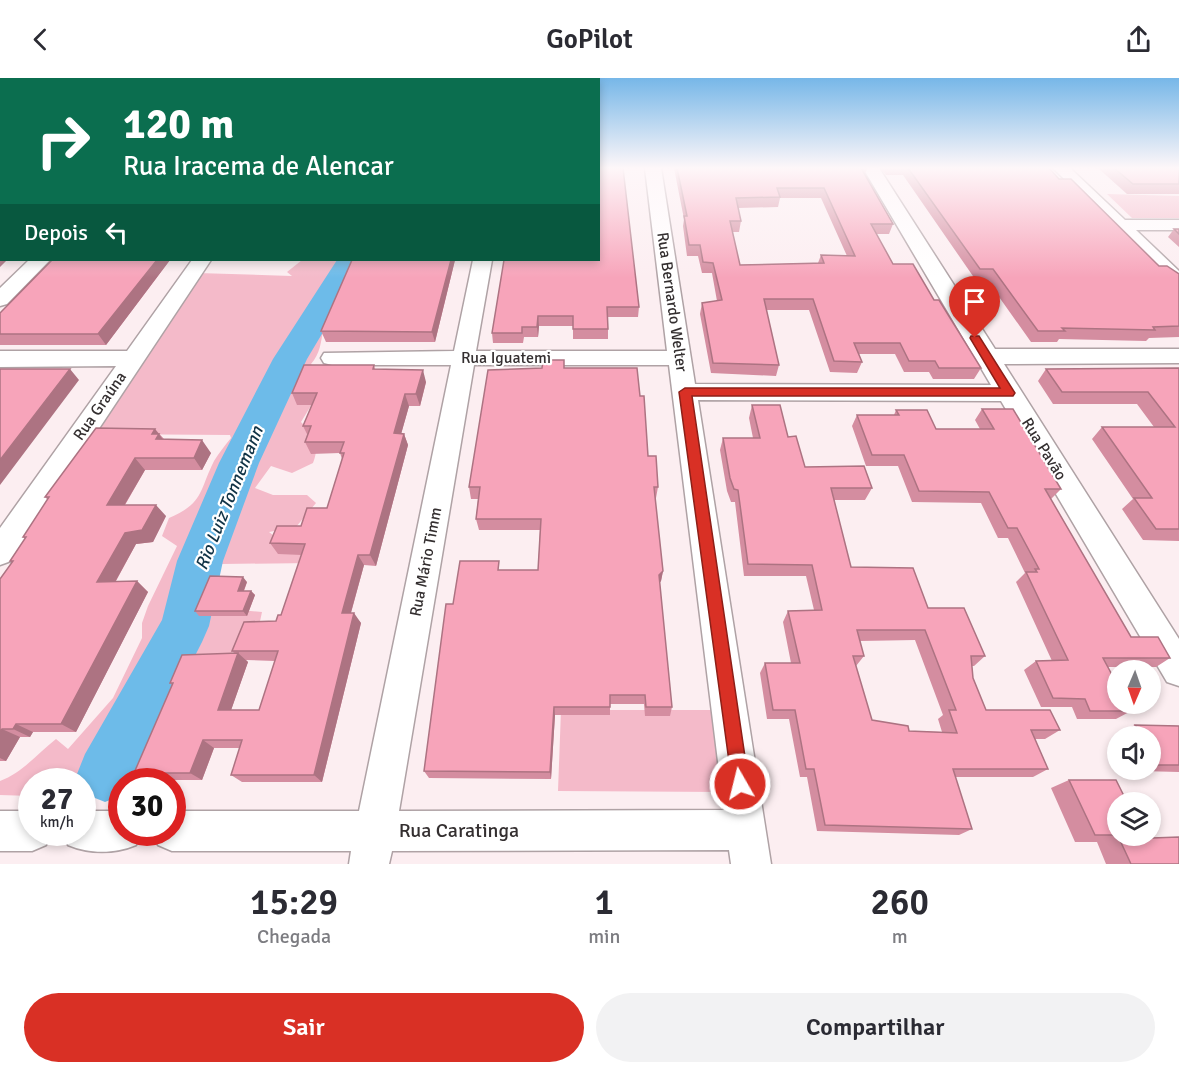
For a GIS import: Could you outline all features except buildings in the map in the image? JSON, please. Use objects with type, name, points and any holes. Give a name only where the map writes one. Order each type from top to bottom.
[{"type":"street","name":"Rua Bernardo Welter","points":[[658,205],[748,847]]},
{"type":"street","name":"Rua Pavão","points":[[894,205],[1179,670]]},
{"type":"street","points":[[1099,205],[1179,282]]},
{"type":"street","points":[[1120,225],[1179,225]]},
{"type":"street","points":[[0,300],[39,261]]},
{"type":"street","name":"Rua Graúna","points":[[0,552],[200,261]]},
{"type":"street","name":"Rua Mário Timm","points":[[372,847],[482,261]]},
{"type":"street","points":[[987,357],[1179,356]]},
{"type":"street","points":[[0,358],[133,358]]},
{"type":"street","name":"Rua Iguatemi","points":[[332,358],[680,358]]},
{"type":"street","points":[[685,392],[1009,393]]},
{"type":"street","points":[[0,831],[18,831]]},
{"type":"street","name":"Rua Caratinga","points":[[186,832],[372,847],[748,847]]},
{"type":"shaded area","points":[[1118,205],[1179,205],[1179,218],[1132,218]]},
{"type":"shaded area","points":[[301,261],[347,261],[342,278],[350,264],[344,296],[335,303],[325,319],[320,347],[311,364],[319,372],[312,404],[301,422],[309,431],[316,446],[313,463],[292,473],[271,466],[255,488],[273,495],[307,495],[316,503],[296,527],[269,532],[286,545],[324,541],[311,563],[222,564],[205,607],[262,612],[256,640],[230,654],[152,768],[118,768],[159,674],[190,628],[193,604],[96,772],[96,768],[23,768],[56,739],[68,749],[113,698],[142,638],[142,623],[148,606],[177,546],[162,536],[169,518],[195,501],[214,461],[231,438],[230,435],[93,434],[198,273],[292,276],[287,272]],"holes":[[[312,322],[229,494],[197,574],[206,528],[250,425],[293,344]]]},
{"type":"shaded area","points":[[561,710],[713,710],[723,792],[558,791]]},
{"type":"shaded area","points":[[18,771],[18,796],[0,795],[0,781]]},
{"type":"waterway","name":"Rio Luiz Tonnemann","points":[[105,774],[185,626],[200,561],[239,463],[290,359],[350,261]]},
{"type":"route","points":[[740,784],[685,392],[1009,393],[975,338]]}]
